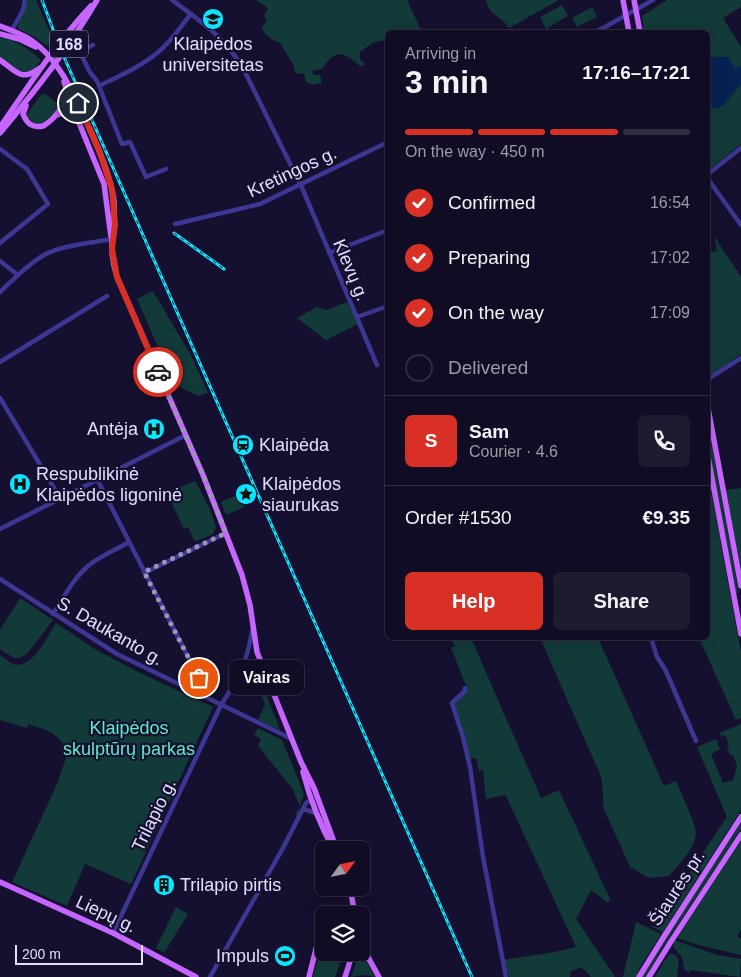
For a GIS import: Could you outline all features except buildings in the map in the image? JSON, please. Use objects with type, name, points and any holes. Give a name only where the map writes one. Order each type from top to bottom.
[{"type":"main road","name":"168","points":[[0,128],[77,20],[97,0]]},
{"type":"main road","name":"168","points":[[0,133],[38,86],[83,24],[97,0]]},
{"type":"main road","points":[[623,0],[629,30]]},
{"type":"main road","points":[[634,0],[640,30]]},
{"type":"main road","points":[[0,26],[33,41],[52,60],[78,103],[99,150],[112,189],[115,224],[112,239]]},
{"type":"main road","points":[[0,34],[41,49]]},
{"type":"main road","points":[[0,60],[17,73],[26,76],[44,65]]},
{"type":"main road","points":[[62,74],[66,91],[104,184],[112,239],[112,258],[117,277],[186,435],[246,585],[258,652],[334,841]]},
{"type":"main road","points":[[38,86],[23,112],[26,122],[32,126],[43,126],[63,112],[75,113],[81,116],[87,124]]},
{"type":"main road","points":[[57,115],[63,104],[66,91]]},
{"type":"main road","points":[[710,441],[741,586]]},
{"type":"main road","points":[[710,468],[741,634]]},
{"type":"main road","points":[[301,762],[311,800],[330,841]]},
{"type":"main road","points":[[311,800],[318,798]]},
{"type":"main road","name":"Šiaurės pr.","points":[[639,977],[741,817]]},
{"type":"main road","name":"Šiaurės pr.","points":[[649,977],[741,835]]},
{"type":"main road","name":"Liepų g.","points":[[0,882],[113,933],[196,977]]},
{"type":"main road","points":[[309,977],[315,953]]},
{"type":"main road","points":[[345,977],[350,961]]},
{"type":"main road","points":[[370,961],[379,977]]},
{"type":"street","points":[[12,30],[23,10],[25,0]]},
{"type":"street","name":"Klevų g.","points":[[172,0],[216,33],[235,54],[244,68],[300,185],[377,365]]},
{"type":"street","points":[[600,30],[653,0]]},
{"type":"street","points":[[99,86],[130,71],[158,53],[191,14]]},
{"type":"street","points":[[94,45],[84,50],[82,56],[90,74],[99,86],[122,144],[130,142],[146,177],[166,168]]},
{"type":"street","name":"Kretingos g.","points":[[175,224],[252,207],[385,143]]},
{"type":"street","points":[[710,172],[741,148]]},
{"type":"street","points":[[0,149],[27,170],[48,204],[0,243]]},
{"type":"street","points":[[710,181],[741,225]]},
{"type":"street","points":[[329,253],[385,231]]},
{"type":"street","points":[[0,292],[45,254],[112,239]]},
{"type":"street","points":[[0,261],[18,275]]},
{"type":"street","points":[[0,362],[107,296]]},
{"type":"street","points":[[357,317],[385,307]]},
{"type":"street","points":[[710,378],[741,358]]},
{"type":"street","points":[[0,398],[60,498]]},
{"type":"street","points":[[0,529],[186,435]]},
{"type":"street","points":[[98,479],[199,678],[196,693]]},
{"type":"street","points":[[144,572],[226,533]]},
{"type":"street","points":[[53,614],[83,571],[97,560],[129,542]]},
{"type":"street","name":"S. Daukanto g.","points":[[0,579],[117,654],[292,739]]},
{"type":"street","name":"Trilapio g.","points":[[113,933],[221,706],[245,664],[253,627]]},
{"type":"street","points":[[652,640],[657,657],[665,669],[696,741]]},
{"type":"street","points":[[465,688],[465,691],[452,703],[470,767],[483,857],[506,977]]},
{"type":"street","points":[[210,977],[283,848],[302,810],[306,803],[311,800]]},
{"type":"street","points":[[302,810],[316,813]]},
{"type":"green space","points":[[27,0],[36,0],[53,39],[47,46],[35,37],[18,29]]},
{"type":"green space","points":[[256,0],[407,0],[421,30],[385,30],[385,40],[374,42],[360,52],[360,59],[364,66],[360,66],[344,55],[335,55],[322,69],[312,72],[314,75],[320,75],[322,82],[312,84],[306,82],[304,74],[295,73],[294,66],[280,43],[264,33],[262,27],[267,21],[264,16],[268,8]]},
{"type":"green space","points":[[486,0],[559,0],[509,28],[490,10]]},
{"type":"green space","points":[[667,0],[741,0],[741,7],[723,18],[741,47],[741,144],[710,169],[710,30],[644,30],[642,16]]},
{"type":"green space","points":[[562,5],[568,16],[546,29],[540,17]]},
{"type":"green space","points":[[592,7],[597,17],[577,27],[572,18]]},
{"type":"green space","points":[[0,37],[22,46],[41,60],[36,67],[26,72],[16,69],[0,57]]},
{"type":"green space","points":[[45,94],[60,105],[48,119],[39,124],[34,124],[26,115],[41,95]]},
{"type":"green space","points":[[714,236],[741,277],[741,354],[714,373],[710,373],[710,253],[717,251]]},
{"type":"green space","points":[[153,291],[192,357],[208,393],[198,396],[178,386],[137,299]]},
{"type":"green space","points":[[347,302],[358,324],[326,340],[297,318],[317,307],[326,310]]},
{"type":"green space","points":[[712,447],[739,593],[736,593],[710,458],[710,448]]},
{"type":"green space","points":[[195,481],[209,507],[216,527],[213,534],[197,541],[194,540],[188,527],[184,529],[167,493]]},
{"type":"green space","points":[[741,488],[741,570],[726,490]]},
{"type":"green space","points":[[710,491],[741,652],[741,718],[736,720],[700,640],[710,640]]},
{"type":"green space","points":[[241,493],[244,507],[226,515],[221,502]]},
{"type":"green space","points":[[20,598],[53,620],[28,653],[20,658],[14,658],[0,649],[0,630]]},
{"type":"green space","name":"Klaipėdos skulptūrų parkas","points":[[56,623],[93,648],[136,671],[213,707],[131,884],[85,864],[67,906],[12,882],[57,784],[68,752],[60,740],[52,733],[28,724],[27,728],[0,720],[0,655],[13,664],[27,662],[39,651]]},
{"type":"green space","points":[[452,640],[472,640],[541,798],[559,790],[610,899],[608,903],[591,890],[576,919],[615,977],[591,977],[582,967],[570,972],[570,977],[509,977],[504,960],[576,947],[506,796],[486,799],[483,770],[479,771],[476,758],[470,759],[454,705],[467,691],[451,648],[455,646]]},
{"type":"green space","points":[[541,640],[599,640],[664,786],[676,781],[691,815],[696,833],[690,850],[669,876],[649,878],[630,867],[604,809],[600,774]]},
{"type":"green space","points":[[254,664],[280,730],[258,720],[265,704],[251,672],[250,666]]},
{"type":"green space","points":[[741,724],[741,810],[663,932],[653,927],[727,817],[697,747],[716,739],[720,749],[711,754],[723,783],[733,780],[737,766],[733,755],[730,755],[727,747],[729,744],[725,735],[721,737],[720,733]]},
{"type":"green space","points":[[258,728],[282,740],[304,794],[297,816],[295,814],[300,806],[292,788],[258,746],[261,739],[254,735]]},
{"type":"green space","points":[[741,823],[741,829],[661,950],[646,977],[642,977],[666,937]]},
{"type":"green space","points":[[741,841],[741,929],[737,936],[741,939],[741,955],[677,938]]},
{"type":"green space","points":[[176,907],[188,914],[164,953],[156,948]]},
{"type":"green space","points":[[636,922],[661,934],[640,967],[636,977],[623,977]]},
{"type":"green space","points":[[674,940],[717,955],[741,959],[740,977],[690,970],[689,973],[684,969],[682,957],[673,947]]},
{"type":"green space","points":[[669,954],[674,954],[679,960],[677,977],[655,977]]},
{"type":"green space","points":[[318,961],[341,961],[335,977],[313,977]]},
{"type":"green space","points":[[356,961],[367,961],[375,977],[364,975],[351,977]]},
{"type":"water","points":[[710,56],[728,57],[735,68],[741,66],[741,84],[727,101],[717,109],[710,106]]},
{"type":"railway","points":[[42,0],[60,48],[472,977]]},
{"type":"railway","points":[[174,233],[224,269]]},
{"type":"way so far","points":[[158,372],[226,533],[144,572],[199,678]]},
{"type":"place","name":"Klaipėdos universitetas","points":[[213,19]]},
{"type":"place","name":"Antėja","points":[[154,429]]},
{"type":"place","name":"Klaipėda","points":[[243,445]]},
{"type":"place","name":"Respublikinė Klaipėdos ligoninė","points":[[20,484]]},
{"type":"place","name":"Klaipėdos siaurukas","points":[[246,494]]},
{"type":"place","name":"Vairas","points":[[199,678]]},
{"type":"place","name":"Trilapio pirtis","points":[[164,885]]},
{"type":"place","name":"Impuls","points":[[285,956]]},
{"type":"route","points":[[78,103],[99,150],[112,189],[115,224],[112,239],[114,267],[158,372]]}]
